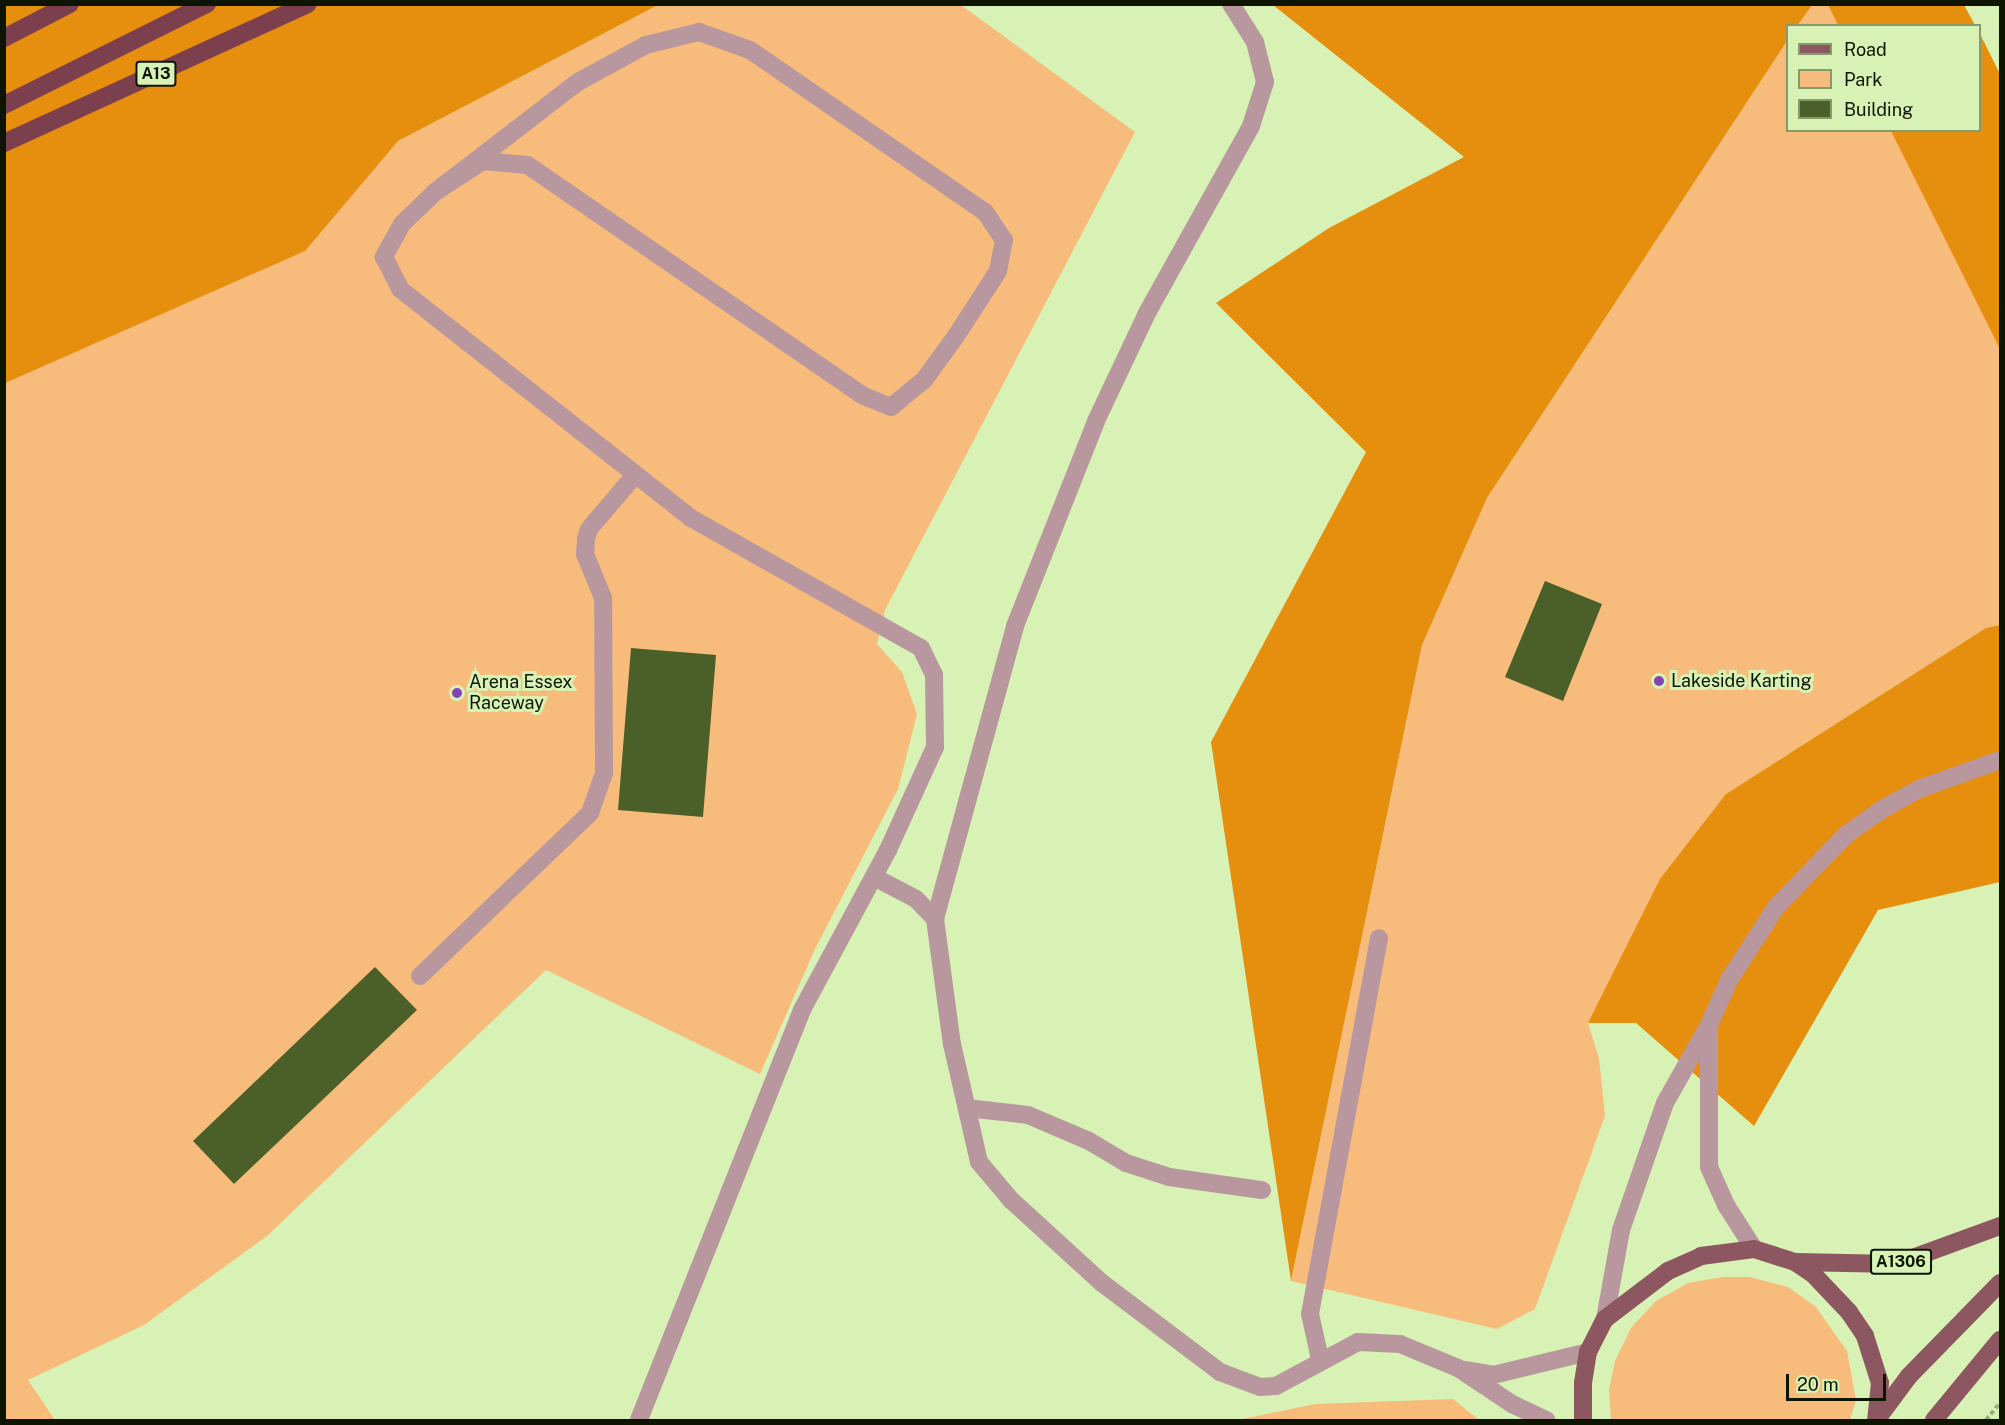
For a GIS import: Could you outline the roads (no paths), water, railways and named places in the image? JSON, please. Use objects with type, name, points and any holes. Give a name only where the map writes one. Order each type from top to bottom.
[{"type":"highway","points":[[4,38],[70,4]]},
{"type":"highway","name":"A13","points":[[4,105],[207,4]]},
{"type":"highway","name":"A13","points":[[4,143],[308,4]]},
{"type":"main road","name":"A1306","points":[[1795,1262],[1896,1264],[2001,1226]]},
{"type":"main road","points":[[1583,1420],[1583,1383],[1588,1352],[1605,1319],[1668,1271],[1701,1256],[1754,1249],[1795,1262],[1831,1291],[1865,1336],[1880,1383],[1876,1420]]},
{"type":"main road","points":[[1876,1420],[1909,1376],[2001,1283]]},
{"type":"main road","points":[[1934,1420],[2001,1340]]},
{"type":"street","points":[[1231,4],[1255,42],[1266,82],[1251,126],[1148,313],[1096,421],[1036,572],[1015,626],[935,919],[952,1044],[979,1162],[1011,1200],[1102,1283],[1220,1372],[1260,1387],[1276,1386],[1320,1359],[1358,1342],[1400,1344],[1458,1368],[1493,1375],[1588,1352]]},
{"type":"street","points":[[435,192],[483,161],[527,165],[862,395],[891,407],[925,380],[958,333],[998,271],[1004,240],[985,212],[750,50],[699,32],[646,45],[578,82],[435,192],[402,224],[384,257],[400,289],[691,519],[921,648],[934,675],[935,747],[874,877],[802,1010],[639,1420]]},
{"type":"street","points":[[420,976],[590,813],[604,773],[603,598],[585,554],[586,539],[589,529],[635,475]]},
{"type":"street","points":[[1605,1319],[1621,1230],[1665,1104],[1709,1025],[1729,980],[1776,907],[1847,834],[1919,789],[2001,760]]},
{"type":"street","points":[[874,877],[916,899],[935,919]]},
{"type":"street","points":[[1320,1359],[1310,1314],[1379,938]]},
{"type":"street","points":[[1709,1025],[1710,1167],[1726,1205],[1754,1249]]},
{"type":"street","points":[[967,1108],[1028,1115],[1089,1141],[1126,1163],[1169,1178],[1262,1190]]},
{"type":"street","points":[[1458,1368],[1512,1404],[1546,1420]]},
{"type":"place","name":"Lakeside Karting","points":[[1659,681]]},
{"type":"place","name":"Arena Essex Raceway","points":[[457,693]]}]
